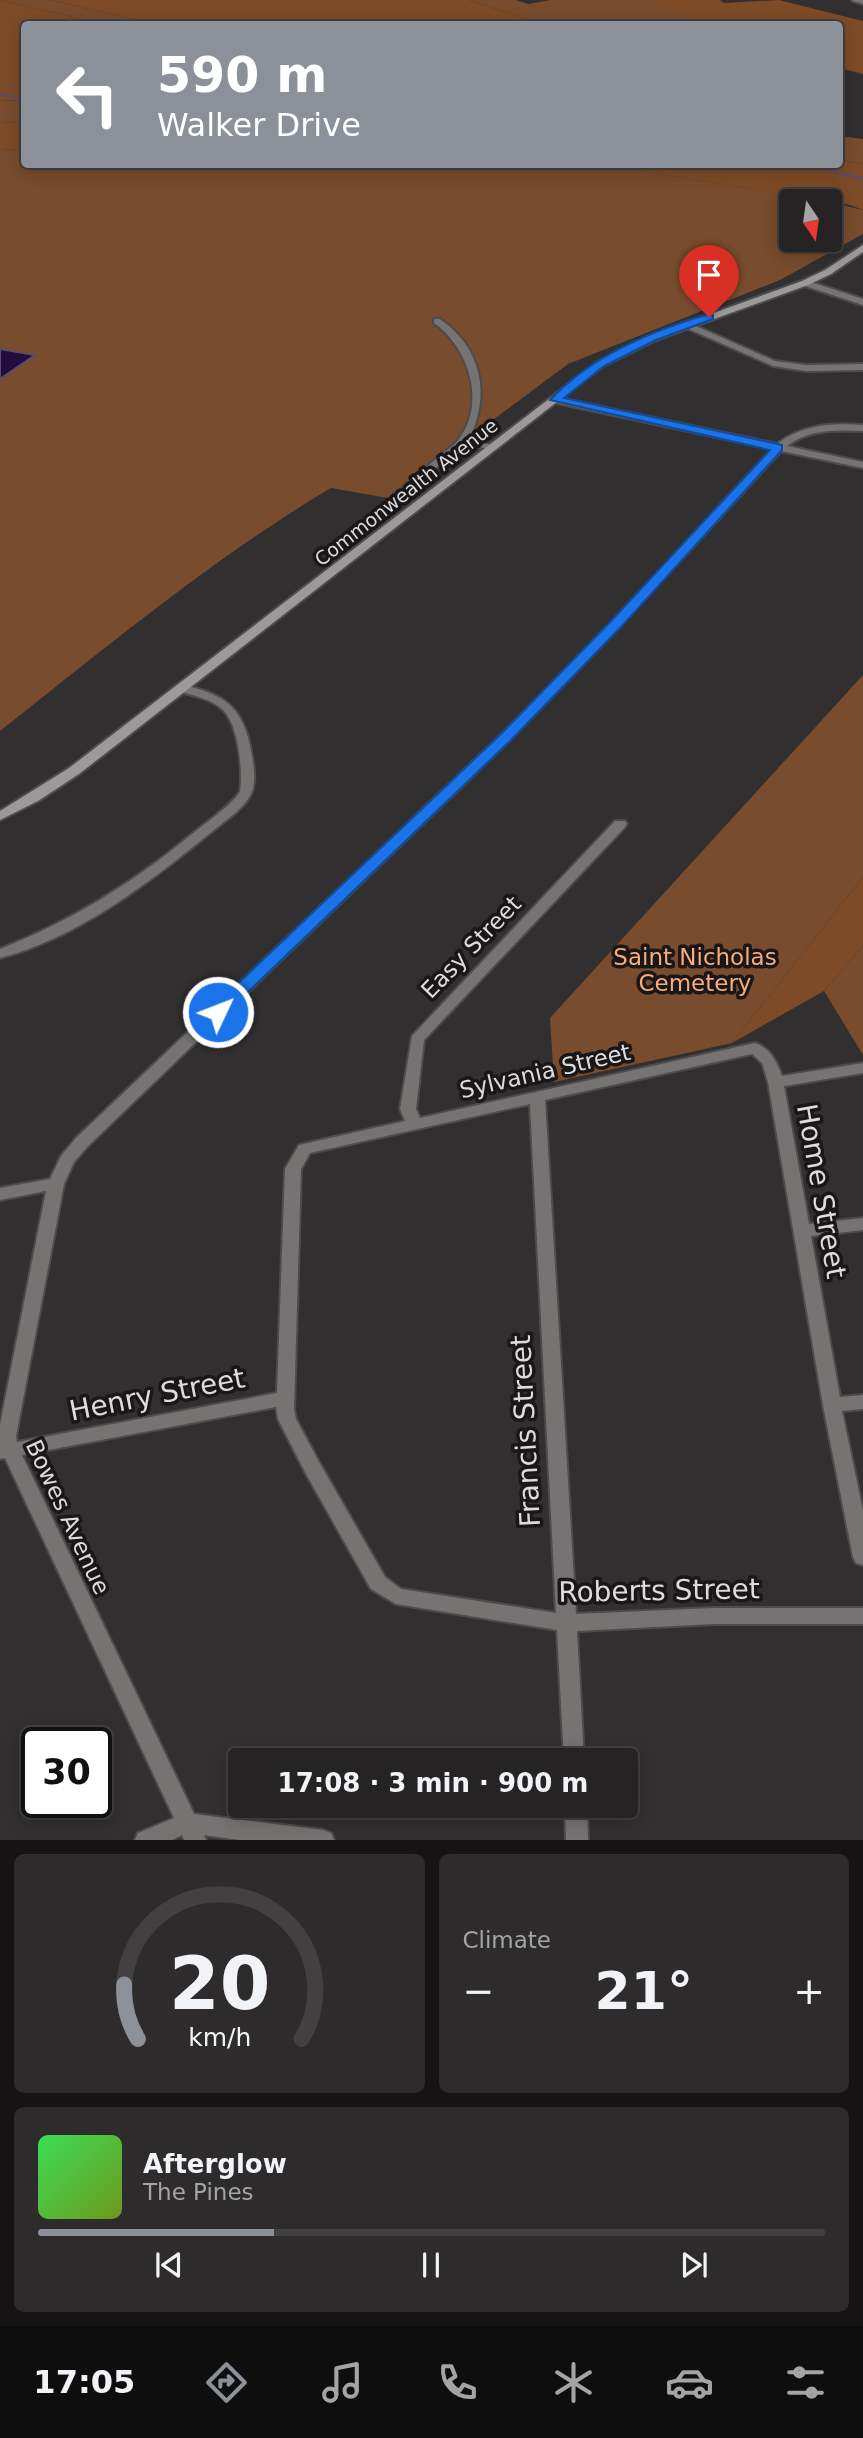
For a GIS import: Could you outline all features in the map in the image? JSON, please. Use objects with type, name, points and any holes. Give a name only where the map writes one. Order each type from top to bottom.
[{"type":"street","points":[[855,0],[863,2]]},
{"type":"street","name":"Commonwealth Avenue","points":[[0,816],[66,776],[600,364],[653,338],[805,283],[828,272],[863,248]]},
{"type":"street","points":[[805,283],[863,302]]},
{"type":"street","points":[[396,498],[463,441],[476,411],[471,368],[451,328],[437,321]]},
{"type":"street","points":[[687,325],[774,363],[806,368],[863,367]]},
{"type":"street","points":[[555,400],[863,465]]},
{"type":"street","name":"Bowes Avenue","points":[[191,1831],[5,1451],[56,1184],[67,1160],[82,1142],[507,736],[617,623],[778,448],[794,434],[814,429],[863,428]]},
{"type":"street","points":[[463,441],[494,447]]},
{"type":"street","points":[[0,954],[53,933],[114,901],[154,873],[246,792],[247,765],[233,713],[220,702],[181,688]]},
{"type":"street","name":"Easy Street","points":[[415,1125],[408,1109],[417,1039],[620,824]]},
{"type":"street","name":"Sylvania Street","points":[[305,1149],[755,1048],[769,1061],[776,1082]]},
{"type":"street","points":[[776,1082],[863,1068]]},
{"type":"street","name":"Home Street","points":[[776,1082],[832,1405],[863,1557]]},
{"type":"street","name":"Francis Street","points":[[537,1098],[572,1748]]},
{"type":"street","name":"Roberts Street","points":[[305,1149],[293,1169],[284,1399],[287,1419],[333,1505],[378,1583],[386,1591],[411,1599],[567,1623],[714,1616],[863,1616]]},
{"type":"street","points":[[0,1194],[56,1184]]},
{"type":"street","points":[[802,1231],[863,1224]]},
{"type":"street","name":"Henry Street","points":[[5,1451],[284,1399]]},
{"type":"street","points":[[832,1405],[863,1402]]},
{"type":"street","points":[[576,1818],[577,1839]]},
{"type":"street","points":[[146,1839],[191,1831],[323,1839]]},
{"type":"green space","points":[[0,0],[51,0],[141,21],[89,21]]},
{"type":"green space","points":[[469,0],[516,0],[528,4],[551,0],[652,0],[699,21],[533,21]]},
{"type":"green space","points":[[0,100],[21,101],[21,123],[0,122]]},
{"type":"green space","points":[[843,136],[863,139],[863,164],[843,161]]},
{"type":"green space","points":[[21,149],[21,168],[624,168],[779,193],[779,252],[831,252],[780,280],[568,364],[388,498],[331,488],[203,573],[0,731],[0,150]]},
{"type":"green space","points":[[842,205],[863,210],[863,234],[842,246]]},
{"type":"green space","name":"Saint Nicholas Cemetery","points":[[863,675],[863,877],[732,1043],[554,1082],[550,1018]]},
{"type":"green space","points":[[863,946],[863,1055],[824,991]]},
{"type":"shaded area","points":[[0,0],[89,21],[21,21],[21,101],[0,100]]},
{"type":"shaded area","points":[[51,0],[469,0],[533,21],[141,21]]},
{"type":"shaded area","points":[[649,0],[720,0],[724,3],[779,0],[863,21],[863,74],[843,69],[843,21],[699,21]]},
{"type":"shaded area","points":[[0,122],[21,123],[21,149],[0,150]]},
{"type":"shaded area","points":[[843,161],[863,164],[863,210],[842,204],[842,189],[779,189],[779,193],[623,168],[843,168]]},
{"type":"shaded area","points":[[0,349],[35,355],[0,379]]},
{"type":"shaded area","points":[[863,877],[863,946],[824,991],[732,1043]]},
{"type":"waterway","points":[[0,95],[21,97]]},
{"type":"waterway","points":[[823,168],[863,179]]},
{"type":"route","points":[[218,1012],[507,736],[617,623],[778,448],[555,400],[600,364],[653,338],[709,317]]}]
